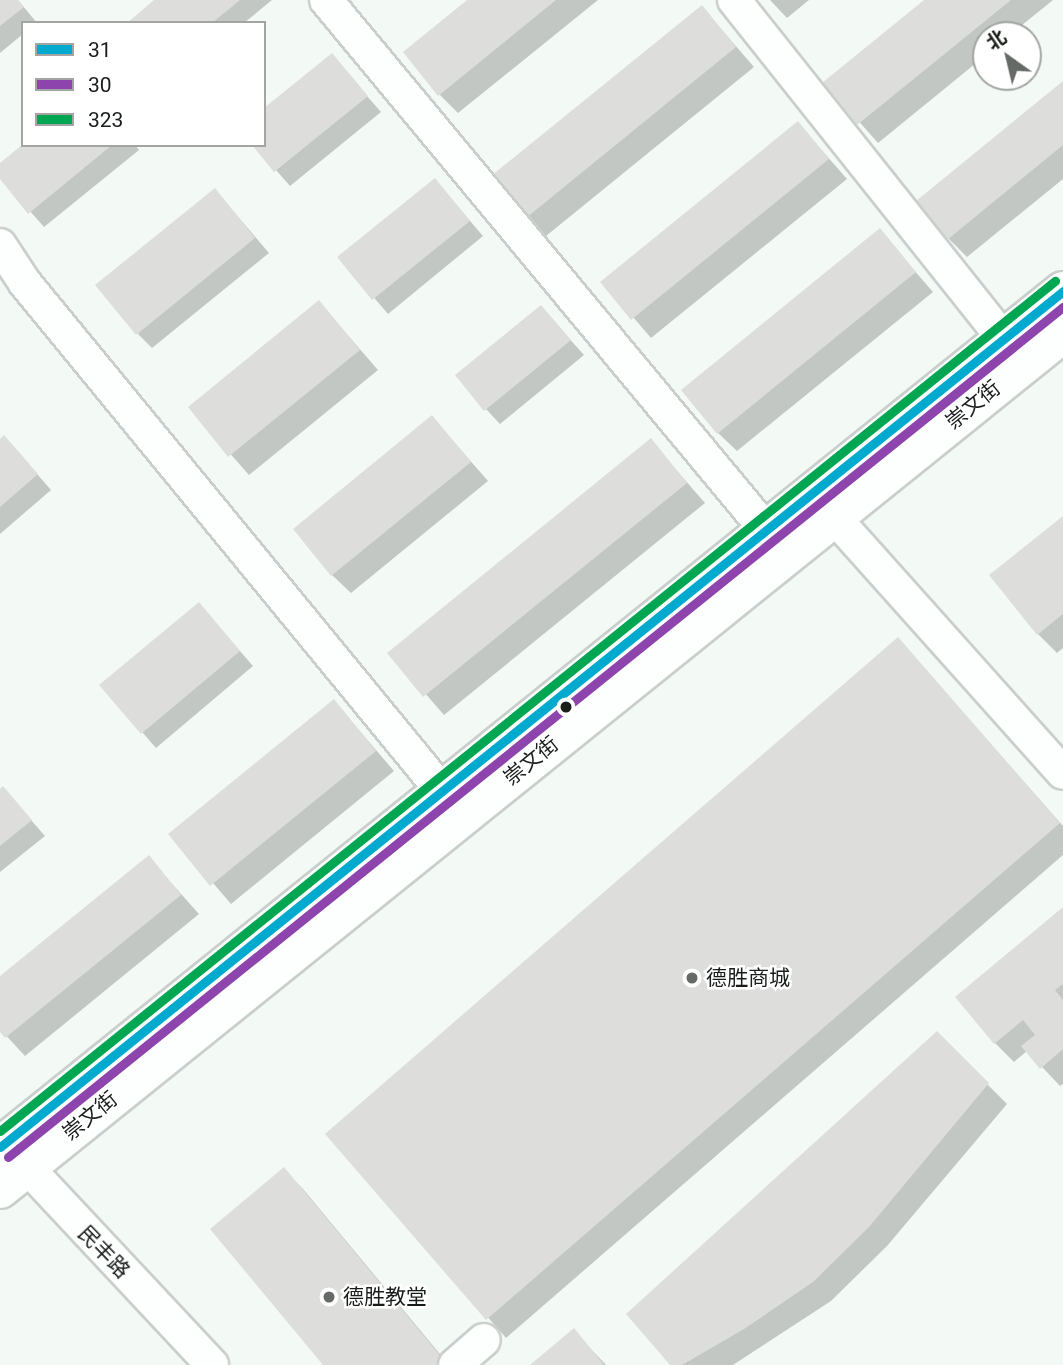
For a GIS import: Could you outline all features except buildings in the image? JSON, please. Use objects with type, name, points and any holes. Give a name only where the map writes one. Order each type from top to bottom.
[{"type":"street","points":[[326,0],[766,530]]},
{"type":"street","points":[[734,0],[1004,339]]},
{"type":"street","points":[[0,245],[25,283],[442,791]]},
{"type":"street","name":"崇文街","points":[[6,1157],[442,791],[1063,291]]},
{"type":"street","name":"崇文街","points":[[6,1157],[834,517],[1063,333]]},
{"type":"street","points":[[834,517],[1063,773]]},
{"type":"street","name":"民丰路","points":[[6,1157],[212,1365]]},
{"type":"street","points":[[455,1365],[484,1340]]},
{"type":"transit line","name":"323","points":[[0,1131],[1055,281]]},
{"type":"transit line","name":"31","points":[[0,1147],[1063,291]]},
{"type":"transit line","name":"30","points":[[8,1157],[1063,307]]},
{"type":"place","name":"德胜商城","points":[[692,978]]},
{"type":"place","name":"德胜教堂","points":[[329,1297]]}]
